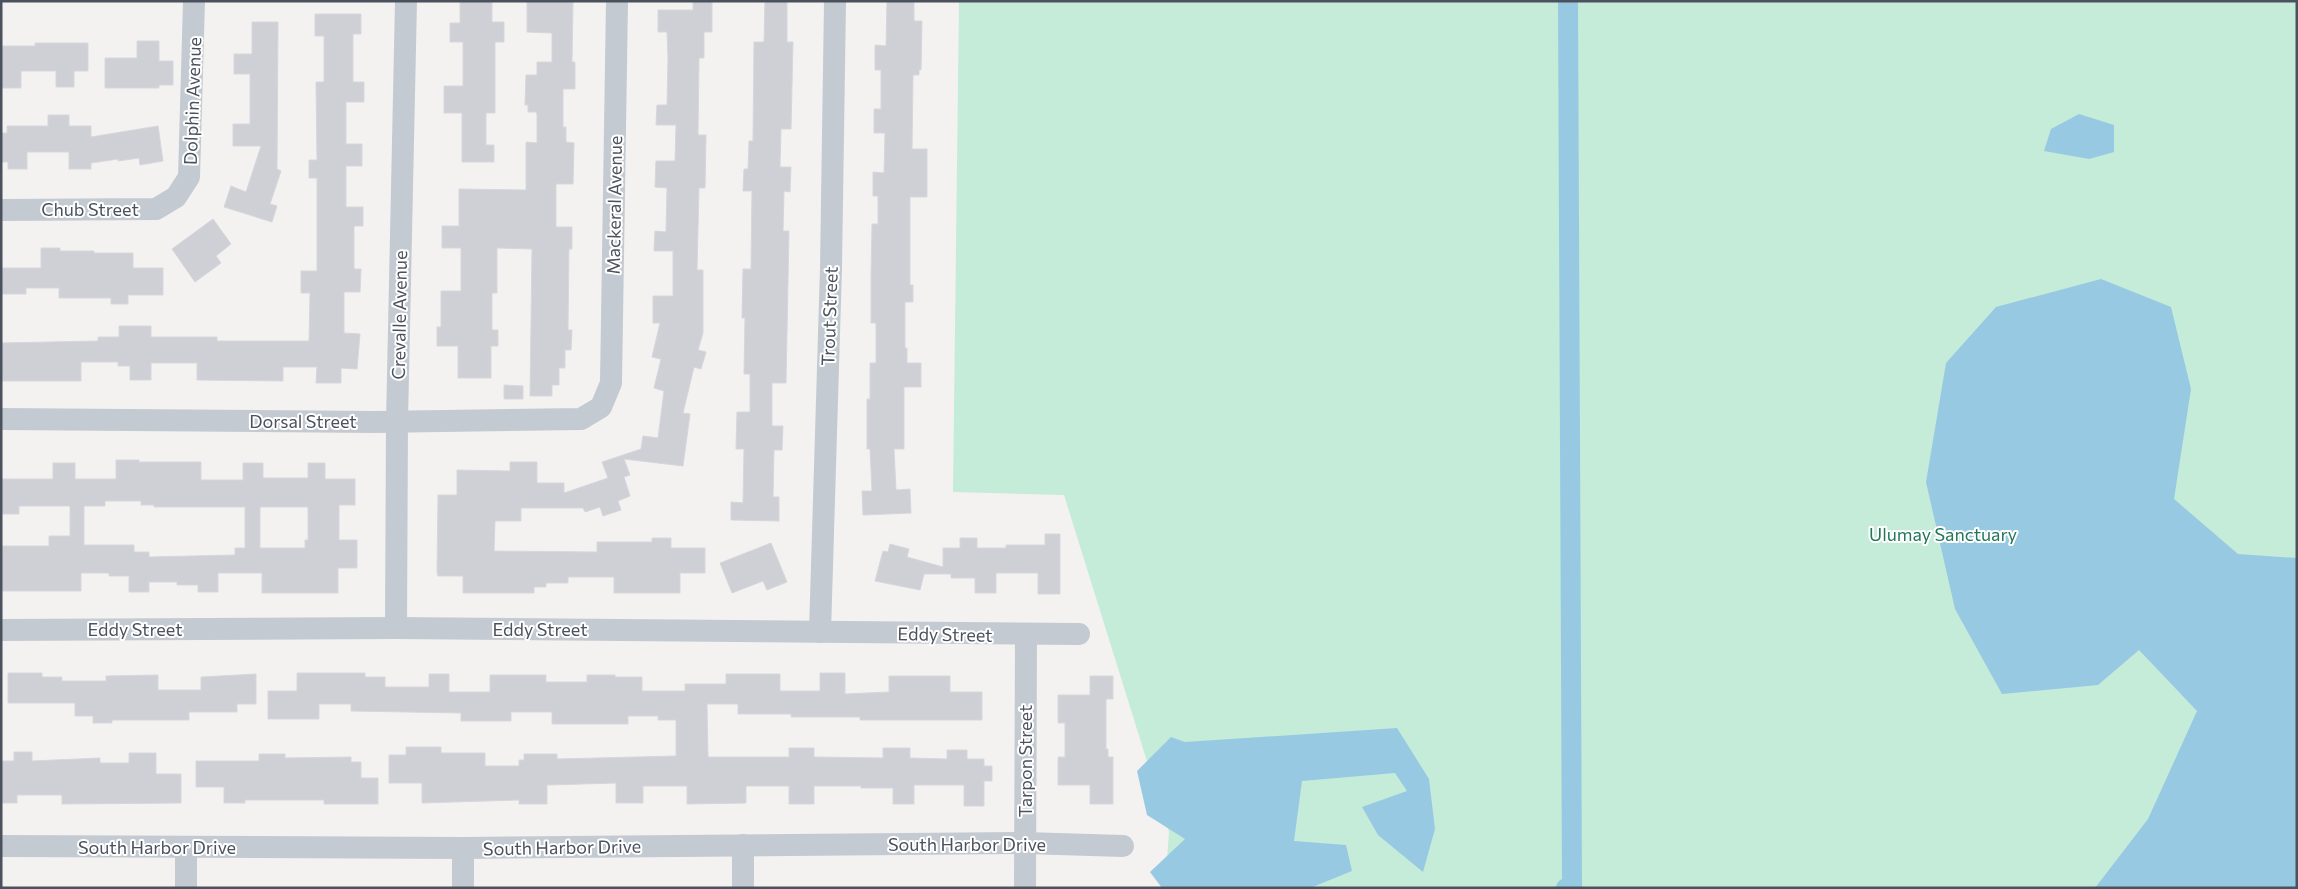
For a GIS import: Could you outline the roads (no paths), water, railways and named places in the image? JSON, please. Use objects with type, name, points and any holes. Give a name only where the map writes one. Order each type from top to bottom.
[{"type":"street","name":"Dolphin Avenue","points":[[176,197],[189,177],[194,1]]},
{"type":"street","name":"Crevalle Avenue","points":[[396,628],[397,422],[406,1]]},
{"type":"street","name":"Mackeral Avenue","points":[[601,406],[611,382],[617,1]]},
{"type":"street","name":"Trout Street","points":[[820,632],[831,258],[835,1]]},
{"type":"street","name":"Chub Street","points":[[1,210],[156,209],[176,197]]},
{"type":"street","name":"Dorsal Street","points":[[1,419],[397,422],[581,419],[601,406]]},
{"type":"street","name":"Eddy Street","points":[[1,630],[396,628],[1079,634]]},
{"type":"street","name":"Tarpon Street","points":[[1025,888],[1026,635]]},
{"type":"street","name":"South Harbor Drive","points":[[1,846],[463,848],[1025,844],[1123,846]]},
{"type":"street","points":[[743,845],[743,888]]},
{"type":"street","points":[[186,847],[186,888]]},
{"type":"street","points":[[463,848],[463,888]]},
{"type":"water","points":[[2079,114],[2114,125],[2114,152],[2089,159],[2044,151],[2051,129]]},
{"type":"water","points":[[2101,279],[2171,307],[2191,389],[2174,499],[2238,554],[2297,558],[2297,888],[2095,888],[2148,819],[2197,711],[2139,650],[2098,685],[2002,694],[1955,609],[1926,482],[1946,363],[1996,307]]},
{"type":"water","points":[[1397,728],[1429,779],[1435,829],[1423,872],[1378,835],[1362,807],[1407,791],[1395,773],[1302,781],[1294,841],[1346,845],[1352,871],[1310,888],[1162,888],[1150,872],[1185,839],[1147,815],[1137,771],[1171,737],[1185,742]]},
{"type":"waterway","points":[[1566,888],[1572,886],[1568,1]]},
{"type":"park label","name":"Ulumay Sanctuary","points":[[1943,534]]}]
